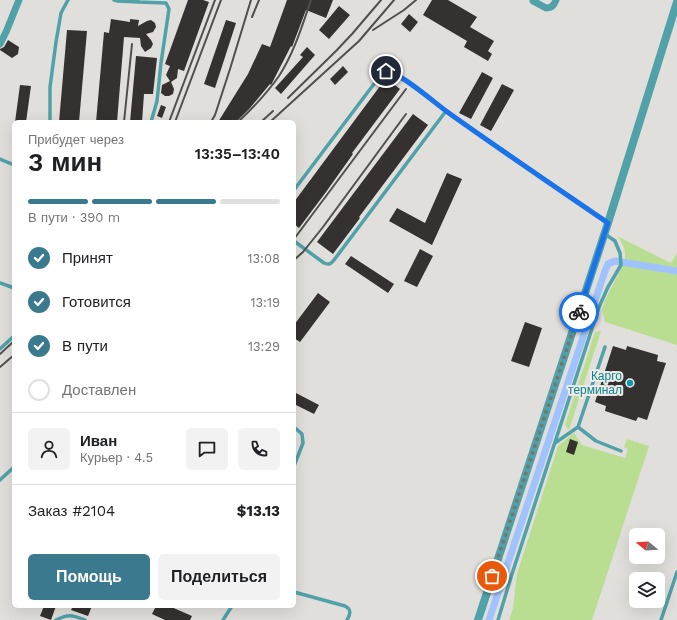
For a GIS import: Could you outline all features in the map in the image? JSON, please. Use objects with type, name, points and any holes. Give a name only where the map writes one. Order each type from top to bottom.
[{"type":"street","points":[[0,44],[19,0]]},
{"type":"street","points":[[533,2],[548,8],[554,5],[556,0]]},
{"type":"street","points":[[478,620],[608,223],[677,2]]},
{"type":"lane","points":[[50,120],[50,87],[56,42],[61,13],[68,0]]},
{"type":"lane","points":[[114,0],[166,3],[169,9],[157,101],[152,120]]},
{"type":"lane","points":[[296,187],[383,72],[390,71],[608,223]]},
{"type":"lane","points":[[296,243],[324,264],[332,263],[446,111]]},
{"type":"lane","points":[[0,159],[12,164]]},
{"type":"lane","points":[[498,620],[514,566],[599,307],[608,286],[621,265],[620,253],[615,241],[604,234]]},
{"type":"lane","points":[[0,283],[12,287]]},
{"type":"lane","points":[[0,349],[12,338]]},
{"type":"lane","points":[[554,443],[578,426],[605,347]]},
{"type":"lane","points":[[578,426],[596,441],[622,451]]},
{"type":"lane","points":[[296,429],[302,434],[303,442],[296,461]]},
{"type":"lane","points":[[0,480],[12,469]]},
{"type":"lane","points":[[661,620],[677,572]]},
{"type":"lane","points":[[296,593],[349,608],[350,614],[347,620]]},
{"type":"lane","points":[[223,620],[231,608]]},
{"type":"lane","points":[[56,620],[66,615],[84,620]]},
{"type":"green space","points":[[617,236],[671,263],[677,253],[677,345],[605,322],[602,310],[605,300],[625,259],[624,249]]},
{"type":"green space","points":[[601,331],[569,430],[565,425],[595,332]]},
{"type":"green space","points":[[574,433],[582,445],[625,458],[628,449],[624,447],[627,439],[649,446],[592,620],[509,620],[513,608],[517,574],[558,446]]},
{"type":"building","points":[[188,0],[203,0],[209,2],[184,71],[178,69],[177,78],[171,82],[174,89],[173,94],[165,96],[161,93],[162,85],[170,81],[166,75],[170,66],[165,64]]},
{"type":"building","points":[[287,0],[333,0],[326,18],[306,10],[292,47],[291,46],[271,85],[270,84],[250,108],[238,120],[219,120],[248,74],[262,44],[270,47]]},
{"type":"building","points":[[432,0],[448,0],[477,17],[470,27],[494,41],[488,51],[492,54],[488,61],[464,47],[467,41],[423,15]]},
{"type":"building","points":[[339,6],[350,15],[329,39],[319,30]]},
{"type":"building","points":[[409,14],[418,22],[410,32],[401,24]]},
{"type":"building","points":[[111,19],[130,22],[130,19],[139,20],[138,26],[151,20],[155,23],[156,27],[153,32],[146,34],[153,44],[151,48],[145,52],[141,46],[140,38],[124,37],[117,120],[96,120],[104,32],[109,33]]},
{"type":"building","points":[[226,20],[236,23],[215,88],[204,84]]},
{"type":"building","points":[[67,30],[87,31],[79,120],[59,120]]},
{"type":"building","points":[[8,40],[19,47],[18,54],[12,58],[0,50],[4,47]]},
{"type":"building","points":[[307,47],[315,55],[281,94],[275,88],[303,57],[300,55]]},
{"type":"building","points":[[136,56],[157,58],[153,94],[144,94],[142,120],[130,120]]},
{"type":"building","points":[[343,66],[348,72],[335,85],[330,79]]},
{"type":"building","points":[[482,72],[493,78],[471,119],[459,113]]},
{"type":"building","points":[[386,78],[400,89],[352,153],[353,154],[299,228],[296,226],[296,199]]},
{"type":"building","points":[[502,84],[514,90],[491,131],[480,125]]},
{"type":"building","points":[[20,85],[31,86],[26,120],[15,120]]},
{"type":"building","points":[[161,105],[166,107],[162,118],[157,116]]},
{"type":"building","points":[[413,114],[428,125],[333,254],[317,242]]},
{"type":"building","points":[[447,173],[462,179],[432,245],[389,221],[397,208],[425,223]]},
{"type":"building","points":[[420,249],[433,256],[417,287],[404,281]]},
{"type":"building","points":[[351,256],[394,284],[388,293],[345,264]]},
{"type":"building","points":[[318,293],[330,302],[300,342],[296,339],[296,322]]},
{"type":"building","points":[[525,322],[542,328],[529,367],[511,361]]},
{"type":"building","name":"Карго терминал","points":[[613,346],[626,350],[627,346],[658,355],[657,361],[666,363],[647,420],[638,417],[636,421],[605,411],[606,406],[595,402]]},
{"type":"building","points":[[296,393],[319,405],[314,414],[296,405]]},
{"type":"building","points":[[570,439],[578,442],[574,455],[566,452]]},
{"type":"building","points":[[43,608],[55,608],[51,620],[40,616]]},
{"type":"building","points":[[72,608],[91,608],[88,616],[71,610]]},
{"type":"building","points":[[155,608],[174,608],[192,616],[190,620],[165,620],[152,614]]},
{"type":"waterway","points":[[489,620],[608,264],[615,261],[677,271]]},
{"type":"railway","points":[[170,120],[215,0]]},
{"type":"railway","points":[[176,120],[221,0]]},
{"type":"railway","points":[[212,120],[230,69],[251,0]]},
{"type":"railway","points":[[252,17],[259,0]]},
{"type":"railway","points":[[240,120],[265,94],[279,76],[289,58],[311,0]]},
{"type":"railway","points":[[288,98],[336,51],[381,0]]},
{"type":"railway","points":[[272,120],[359,41],[394,0]]},
{"type":"railway","points":[[373,30],[404,10],[416,0]]},
{"type":"railway","points":[[124,120],[132,44]]},
{"type":"railway","points":[[296,236],[406,89]]},
{"type":"railway","points":[[263,120],[273,111]]},
{"type":"railway","points":[[296,258],[303,252],[323,227],[406,114]]},
{"type":"railway","points":[[0,354],[12,343]]},
{"type":"railway","points":[[0,367],[12,357]]},
{"type":"way so far","points":[[492,576],[579,312]]},
{"type":"place","name":"Карго терминал","points":[[630,383]]},
{"type":"route","points":[[386,71],[390,71],[409,83],[446,111],[608,223],[579,312]]}]
